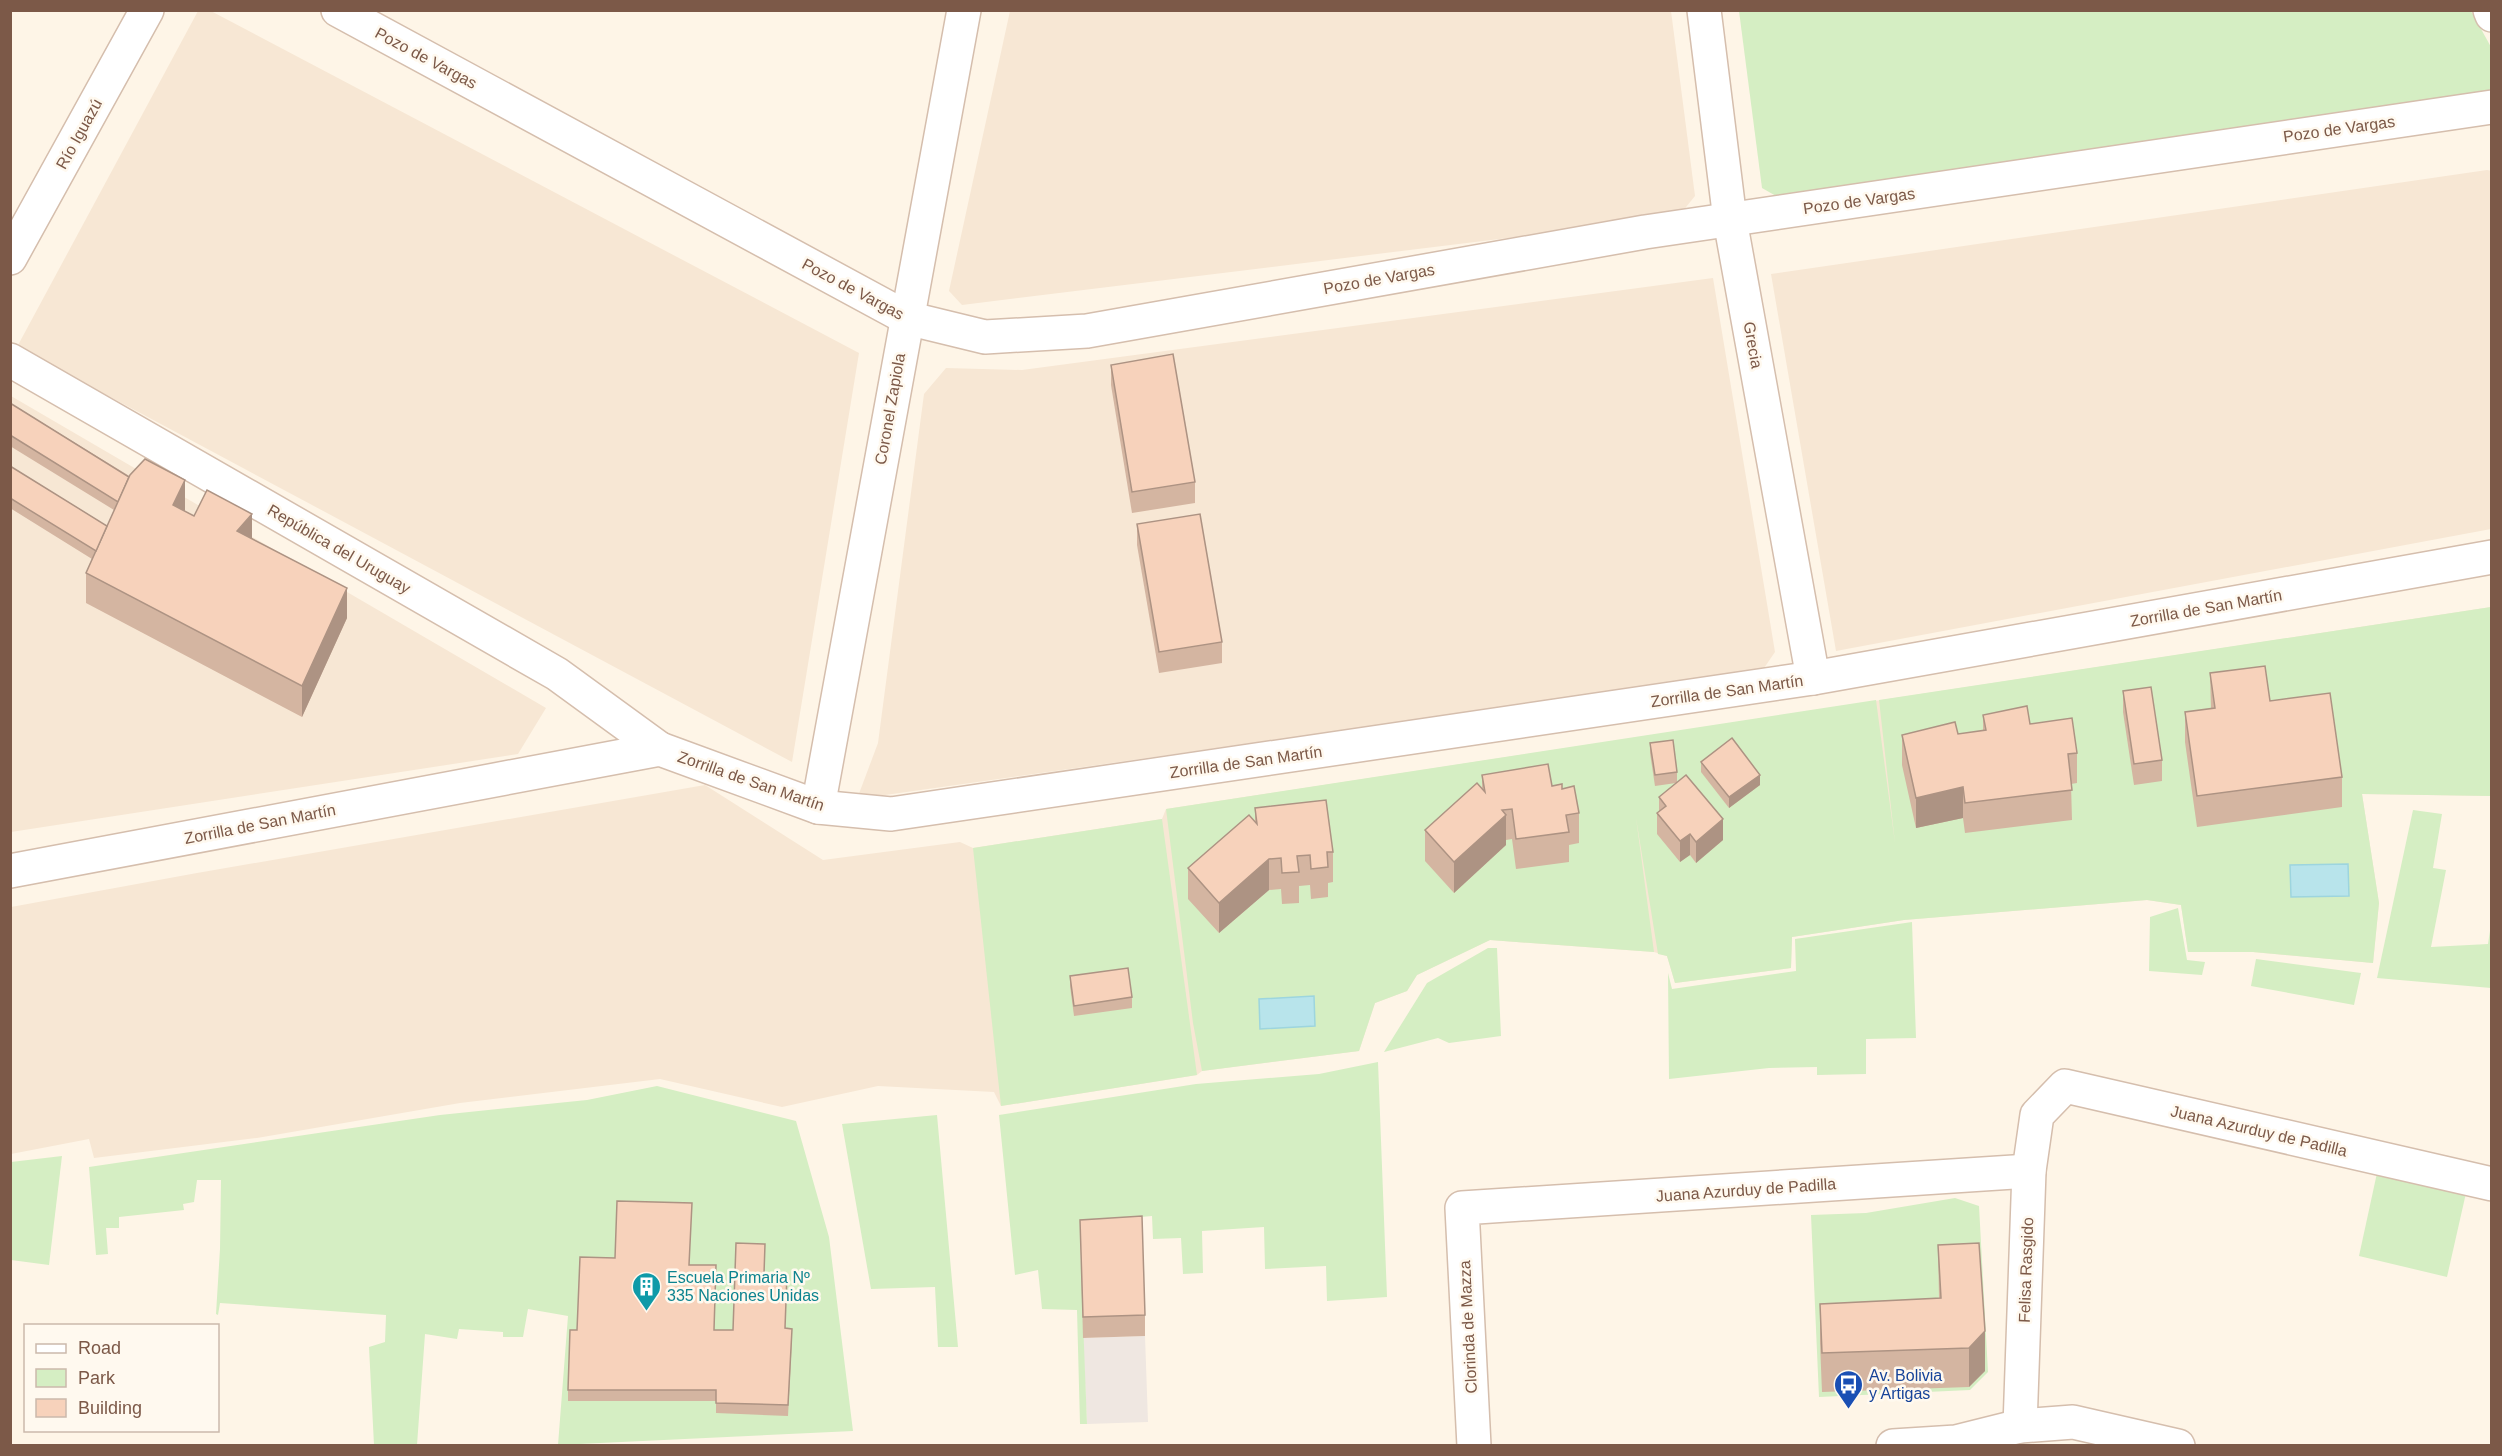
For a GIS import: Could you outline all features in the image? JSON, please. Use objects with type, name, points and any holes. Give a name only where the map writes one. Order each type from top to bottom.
[{"type":"street","name":"Río Iguazú","points":[[10,258],[147,10]]},
{"type":"street","name":"Pozo de Vargas","points":[[338,10],[907,318],[985,337],[1087,331],[1646,231],[2492,107]]},
{"type":"street","name":"Coronel Zapiola","points":[[818,807],[964,10]]},
{"type":"street","name":"Grecia","points":[[1704,10],[1730,220],[1813,678]]},
{"type":"street","name":"República del Uruguay","points":[[10,360],[557,674],[660,749]]},
{"type":"street","name":"Zorrilla de San Martín","points":[[10,871],[660,749],[818,807],[891,814],[1813,678],[2492,557]]},
{"type":"street","name":"Juana Azurduy de Padilla","points":[[2037,1115],[2065,1086],[2492,1184]]},
{"type":"street","name":"Felisa Rasgido","points":[[2020,1426],[2030,1172],[2037,1115]]},
{"type":"street","name":"Juana Azurduy de Padilla","points":[[1462,1208],[2030,1172]]},
{"type":"street","name":"Clorinda de Mazza","points":[[1462,1208],[1474,1446]]},
{"type":"street","points":[[1893,1446],[1963,1444],[2020,1426],[2073,1422],[2178,1446]]},
{"type":"shaded area","points":[[209,10],[859,353],[792,762],[17,347],[198,11]]},
{"type":"shaded area","points":[[1010,11],[1671,11],[1695,196],[1678,217],[962,305],[949,291]]},
{"type":"shaded area","points":[[2492,171],[2491,529],[1836,651],[1771,274]]},
{"type":"shaded area","points":[[1713,278],[1775,652],[1762,671],[857,799],[878,743],[924,394],[946,368],[1022,370]]},
{"type":"shaded area","points":[[11,396],[546,708],[518,754],[11,832]]},
{"type":"shaded area","points":[[2491,607],[2491,796],[2362,794],[2379,903],[2373,963],[2253,952],[2188,952],[2181,905],[2147,900],[1904,920],[1792,937],[1791,968],[1675,983],[1667,956],[1654,952],[1490,940],[1417,975],[1407,991],[1375,1003],[1359,1051],[1202,1071],[1197,1075],[1001,1106],[994,1092],[878,1086],[782,1107],[660,1079],[460,1103],[257,1138],[94,1158],[89,1139],[11,1154],[11,907],[705,785],[823,860],[960,842],[973,848],[1162,819],[1166,809]]},
{"type":"shaded area","points":[[1145,1336],[1148,1422],[1087,1424],[1083,1338]]},
{"type":"green space","points":[[1739,11],[2471,11],[2491,47],[2491,87],[2486,97],[1785,201],[1762,188]]},
{"type":"green space","points":[[2491,607],[2491,796],[2362,794],[2379,903],[2373,963],[2253,952],[2188,952],[2181,905],[2147,900],[1904,920],[1792,937],[1791,968],[1675,983],[1667,956],[1658,954],[1636,818],[1654,952],[1490,940],[1417,975],[1407,991],[1375,1003],[1359,1051],[1202,1071],[1193,1023],[1166,809],[1876,700],[1895,843],[1879,700]]},
{"type":"green space","points":[[2413,810],[2442,814],[2433,868],[2446,870],[2431,947],[2488,944],[2491,924],[2491,988],[2377,978]]},
{"type":"green space","points":[[1162,819],[1197,1075],[1001,1106],[973,848]]},
{"type":"green space","points":[[2178,908],[2187,960],[2205,962],[2202,975],[2149,971],[2150,917]]},
{"type":"green space","points":[[1912,922],[1916,1038],[1866,1039],[1866,1074],[1817,1075],[1817,1067],[1769,1068],[1669,1079],[1668,973],[1672,989],[1796,971],[1795,939]]},
{"type":"green space","points":[[1488,948],[1497,948],[1501,1036],[1449,1043],[1438,1038],[1384,1052],[1427,983]]},
{"type":"green space","points":[[2256,959],[2361,973],[2354,1005],[2251,986]]},
{"type":"green space","points":[[1378,1062],[1387,1297],[1327,1301],[1326,1266],[1265,1269],[1264,1227],[1202,1231],[1203,1273],[1183,1274],[1181,1238],[1153,1239],[1152,1216],[1141,1217],[1080,1241],[1087,1424],[1080,1424],[1077,1310],[1042,1309],[1038,1270],[1015,1275],[999,1115],[1196,1084],[1319,1074]]},
{"type":"green space","points":[[657,1086],[796,1121],[829,1237],[853,1431],[558,1445],[568,1316],[528,1309],[523,1337],[503,1337],[503,1332],[459,1329],[457,1339],[425,1334],[417,1445],[374,1445],[369,1347],[385,1342],[386,1315],[220,1303],[218,1315],[216,1314],[221,1180],[197,1180],[194,1202],[183,1204],[184,1210],[119,1217],[119,1228],[106,1228],[108,1254],[96,1255],[89,1167],[440,1115],[587,1100]]},
{"type":"green space","points":[[937,1115],[958,1347],[938,1347],[935,1287],[871,1289],[842,1124]]},
{"type":"green space","points":[[62,1156],[49,1265],[11,1260],[11,1162]]},
{"type":"green space","points":[[2377,1173],[2466,1193],[2447,1277],[2359,1256]]},
{"type":"green space","points":[[1955,1198],[1979,1206],[1988,1372],[1970,1390],[1819,1397],[1811,1215],[1866,1213]]},
{"type":"water","points":[[2348,864],[2349,896],[2291,897],[2290,865]]},
{"type":"water","points":[[1314,996],[1315,1026],[1260,1029],[1259,999]]},
{"type":"building","points":[[1173,354],[1195,482],[1132,492],[1111,365]]},
{"type":"building","points":[[10,403],[129,477],[118,502],[10,435]]},
{"type":"building","points":[[145,459],[185,480],[173,505],[194,516],[207,490],[252,514],[237,531],[347,588],[302,686],[86,573],[130,475]]},
{"type":"building","points":[[10,466],[107,526],[96,551],[10,498]]},
{"type":"building","points":[[1200,514],[1222,642],[1159,652],[1137,524]]},
{"type":"building","points":[[2265,666],[2270,701],[2330,693],[2342,777],[2197,796],[2185,712],[2215,708],[2210,673]]},
{"type":"building","points":[[2151,687],[2162,760],[2134,764],[2123,691]]},
{"type":"building","points":[[2027,706],[2030,724],[2072,718],[2077,753],[2068,754],[2072,790],[1965,803],[1963,787],[1916,798],[1902,735],[1955,722],[1958,734],[1986,730],[1983,715]]},
{"type":"building","points":[[1732,738],[1760,775],[1729,797],[1701,762]]},
{"type":"building","points":[[1673,740],[1677,772],[1655,775],[1650,743]]},
{"type":"building","points":[[1548,764],[1552,786],[1562,784],[1562,789],[1574,786],[1579,813],[1566,815],[1569,832],[1516,839],[1512,809],[1502,810],[1506,815],[1454,862],[1425,830],[1477,783],[1485,792],[1482,775]]},
{"type":"building","points":[[1686,775],[1723,819],[1696,842],[1690,834],[1680,841],[1657,813],[1666,806],[1659,797]]},
{"type":"building","points":[[1326,800],[1333,852],[1327,852],[1328,867],[1311,869],[1310,855],[1297,856],[1299,872],[1282,873],[1281,858],[1269,859],[1219,903],[1188,868],[1249,815],[1257,824],[1255,808]]},
{"type":"building","points":[[1128,968],[1132,997],[1074,1006],[1070,976]]},
{"type":"building","name":"Escuela Primaria Nº 335 Naciones Unidas","points":[[617,1201],[692,1203],[689,1265],[716,1265],[714,1330],[733,1330],[736,1243],[765,1244],[764,1274],[787,1274],[785,1328],[792,1329],[788,1405],[716,1403],[716,1390],[568,1390],[570,1330],[577,1330],[580,1257],[615,1258]]},
{"type":"building","points":[[1142,1216],[1145,1315],[1083,1317],[1080,1220]]},
{"type":"building","points":[[1979,1243],[1985,1331],[1969,1348],[1822,1353],[1820,1304],[1941,1298],[1938,1245]]},
{"type":"place","name":"Escuela Primaria Nº 335 Naciones Unidas","points":[[646,1312]]},
{"type":"place","name":"Av. Bolivia y Artigas","points":[[1848,1410]]}]
